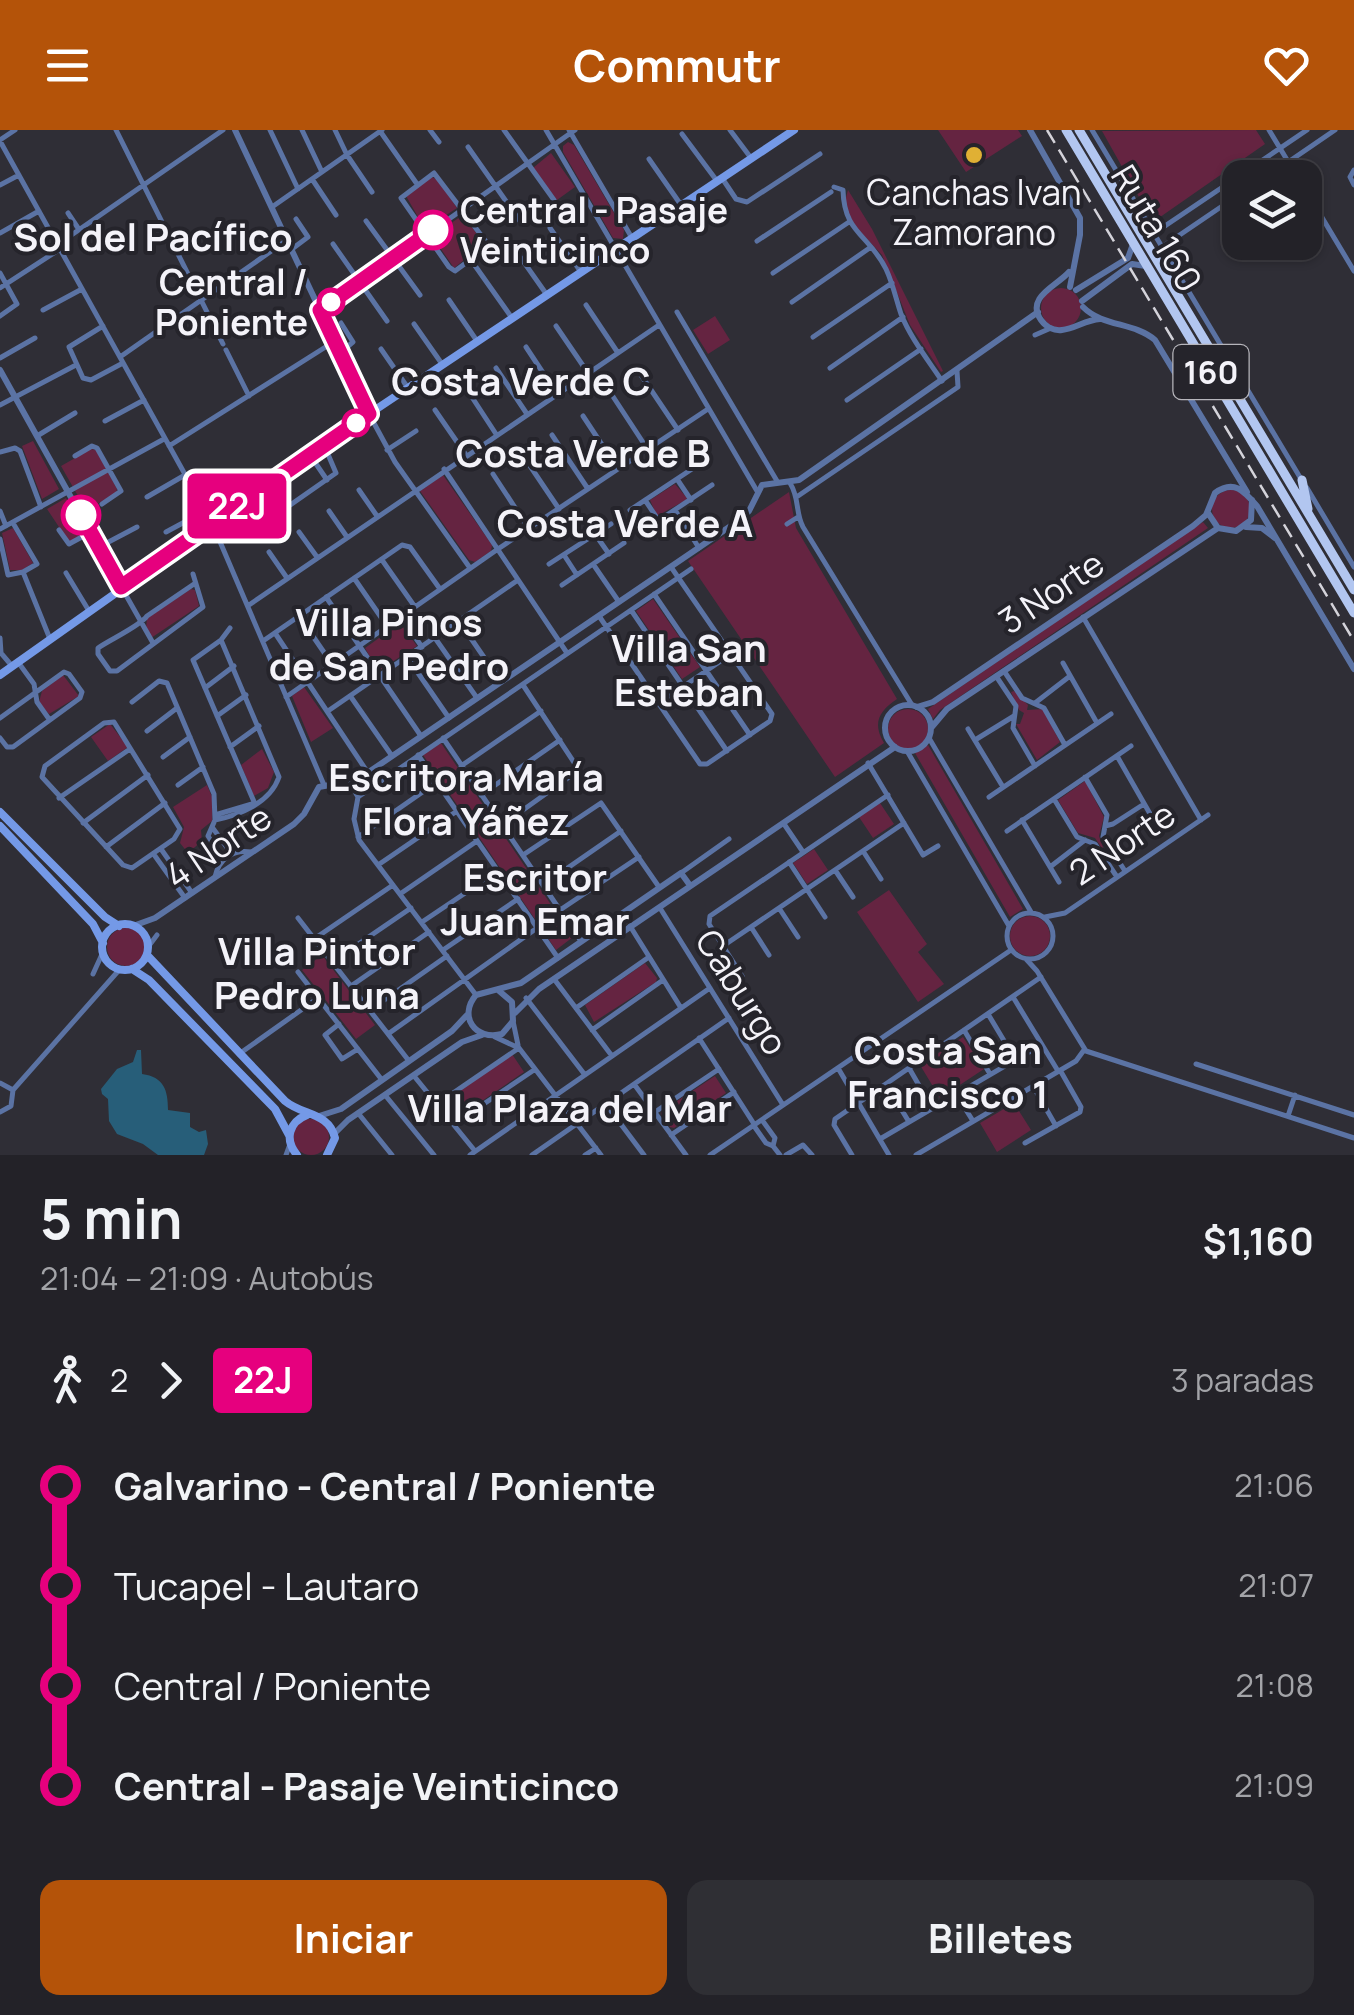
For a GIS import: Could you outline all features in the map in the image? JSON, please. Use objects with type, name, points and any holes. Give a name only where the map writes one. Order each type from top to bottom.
[{"type":"highway","name":"Ruta 160","points":[[1066,130],[1354,613]]},
{"type":"highway","name":"Ruta 160","points":[[1078,130],[1134,220],[1157,249],[1354,590]]},
{"type":"highway","points":[[1134,220],[1154,233]]},
{"type":"highway","points":[[1133,243],[1144,250],[1157,249]]},
{"type":"highway","points":[[1302,480],[1310,516]]},
{"type":"main road","points":[[0,675],[369,414],[794,130]]},
{"type":"main road","points":[[0,812],[105,917],[119,926]]},
{"type":"main road","points":[[0,826],[93,924],[109,963],[120,970],[132,969],[149,980],[275,1109],[296,1155]]},
{"type":"main road","points":[[103,947],[109,932],[119,926],[134,926],[144,934],[148,951],[239,1054],[289,1104],[329,1122],[333,1146],[326,1155]]},
{"type":"main road","points":[[132,969],[148,951]]},
{"type":"main road","points":[[289,1140],[294,1124],[307,1115]]},
{"type":"main road","points":[[333,1146],[339,1155]]},
{"type":"street","points":[[14,130],[0,140],[205,510],[324,785],[350,783],[368,772],[672,567],[742,518],[765,484],[790,483],[1038,312],[1041,295],[1072,269]]},
{"type":"street","points":[[116,130],[250,396]]},
{"type":"street","points":[[3,286],[59,247],[78,228],[224,130]]},
{"type":"street","points":[[235,130],[388,450],[470,568]]},
{"type":"street","points":[[270,130],[298,189]]},
{"type":"street","points":[[302,130],[322,172]]},
{"type":"street","points":[[335,130],[346,155],[372,192]]},
{"type":"street","points":[[367,130],[371,138]]},
{"type":"street","points":[[430,130],[439,142]]},
{"type":"street","points":[[504,130],[554,200]]},
{"type":"street","points":[[546,130],[757,492]]},
{"type":"street","points":[[730,130],[751,158]]},
{"type":"street","points":[[1030,130],[1078,214],[1080,236],[1072,269],[1073,288],[1083,304],[1101,319],[1136,328],[1155,340],[1354,669]]},
{"type":"street","points":[[1092,130],[1154,233],[1157,249],[1354,567]]},
{"type":"street","points":[[1269,130],[1287,160]]},
{"type":"street","points":[[1154,233],[1306,130]]},
{"type":"street","points":[[1291,160],[1335,130]]},
{"type":"street","points":[[272,207],[381,131],[417,184]]},
{"type":"street","points":[[320,310],[572,131],[632,238]]},
{"type":"street","points":[[682,134],[736,199],[744,203],[820,154]]},
{"type":"street","points":[[468,148],[522,224]]},
{"type":"street","points":[[649,159],[681,205]]},
{"type":"street","points":[[1354,170],[1350,175],[1354,185]]},
{"type":"street","points":[[436,174],[488,245],[456,270],[451,270],[400,198],[417,184],[436,174]]},
{"type":"street","points":[[0,185],[19,175]]},
{"type":"street","points":[[312,179],[336,215]]},
{"type":"street","points":[[757,241],[834,187],[842,188],[837,202]]},
{"type":"street","points":[[830,192],[892,283],[903,318],[942,380]]},
{"type":"street","points":[[1203,200],[1203,218]]},
{"type":"street","points":[[1157,249],[1222,206]]},
{"type":"street","points":[[0,232],[39,211]]},
{"type":"street","points":[[68,213],[78,228]]},
{"type":"street","points":[[292,249],[308,237],[296,218]]},
{"type":"street","points":[[1322,218],[1354,271]]},
{"type":"street","points":[[366,221],[420,296]]},
{"type":"street","points":[[773,273],[849,222]]},
{"type":"street","points":[[550,228],[581,272]]},
{"type":"street","points":[[102,326],[69,346],[83,378],[89,381],[287,240]]},
{"type":"street","points":[[1056,285],[1073,288],[1128,258],[1133,243]]},
{"type":"street","points":[[332,244],[386,321]]},
{"type":"street","points":[[792,302],[871,248]]},
{"type":"street","points":[[516,251],[546,295]]},
{"type":"street","points":[[471,260],[512,318]]},
{"type":"street","points":[[1075,325],[1083,304],[1132,264],[1147,266]]},
{"type":"street","points":[[0,273],[3,286],[17,306],[0,316]]},
{"type":"street","points":[[813,337],[892,283]]},
{"type":"street","points":[[43,310],[82,289]]},
{"type":"street","points":[[448,300],[477,342]]},
{"type":"street","points":[[586,306],[618,353]]},
{"type":"street","points":[[677,312],[777,481]]},
{"type":"street","points":[[1038,312],[1050,328]]},
{"type":"street","points":[[830,368],[903,318]]},
{"type":"street","points":[[1035,334],[1101,319]]},
{"type":"street","points":[[340,352],[353,342],[341,323]]},
{"type":"street","points":[[414,324],[442,364]]},
{"type":"street","points":[[556,326],[588,374]]},
{"type":"street","points":[[248,606],[444,469],[660,326]]},
{"type":"street","points":[[0,358],[35,338]]},
{"type":"street","points":[[169,446],[335,341]]},
{"type":"street","points":[[526,348],[557,394]]},
{"type":"street","points":[[381,349],[408,388]]},
{"type":"street","points":[[847,400],[921,349]]},
{"type":"street","points":[[0,404],[76,365]]},
{"type":"street","points":[[496,368],[526,414]]},
{"type":"street","points":[[0,370],[153,643]]},
{"type":"street","points":[[798,496],[958,387],[957,370]]},
{"type":"street","points":[[641,374],[678,430]]},
{"type":"street","points":[[466,388],[496,434]]},
{"type":"street","points":[[612,395],[648,450]]},
{"type":"street","points":[[105,421],[144,400]]},
{"type":"street","points":[[286,697],[708,409]]},
{"type":"street","points":[[435,410],[466,455]]},
{"type":"street","points":[[37,436],[75,414]]},
{"type":"street","points":[[582,416],[618,470]]},
{"type":"street","points":[[388,450],[416,431]]},
{"type":"street","points":[[552,436],[588,489]]},
{"type":"street","points":[[6,526],[165,438]]},
{"type":"street","points":[[243,538],[337,470],[324,445]]},
{"type":"street","points":[[75,456],[95,446],[109,469],[121,491],[102,504]]},
{"type":"street","points":[[0,452],[15,448],[20,451],[42,507]]},
{"type":"street","points":[[310,455],[328,480]]},
{"type":"street","points":[[524,456],[559,509]]},
{"type":"street","name":"3 Norte","points":[[914,706],[929,704],[955,688],[1193,526],[1208,512],[1211,497],[1231,475],[1229,462]]},
{"type":"street","points":[[630,510],[698,465]]},
{"type":"street","points":[[444,469],[567,653]]},
{"type":"street","points":[[493,474],[529,529]]},
{"type":"street","points":[[148,497],[186,475]]},
{"type":"street","points":[[677,479],[691,500]]},
{"type":"street","points":[[273,481],[290,505]]},
{"type":"street","points":[[790,483],[798,496],[798,517],[914,706],[928,717],[930,733],[1031,912],[1045,918],[1054,932],[1050,948],[1039,958],[1026,959]]},
{"type":"street","points":[[644,532],[712,485]]},
{"type":"street","points":[[1223,487],[1236,486],[1250,496],[1253,515],[1244,528]]},
{"type":"street","points":[[358,490],[377,516]]},
{"type":"street","points":[[645,500],[659,521]]},
{"type":"street","points":[[236,507],[253,531]]},
{"type":"street","points":[[166,532],[205,510]]},
{"type":"street","points":[[675,510],[699,548]]},
{"type":"street","points":[[0,511],[6,526],[37,561],[36,565],[7,574],[0,539]]},
{"type":"street","points":[[329,511],[347,537]]},
{"type":"street","points":[[1208,512],[1218,528],[1231,532],[1262,528],[1277,541]]},
{"type":"street","points":[[788,524],[798,517]]},
{"type":"street","points":[[549,564],[611,524]]},
{"type":"street","points":[[99,547],[137,527]]},
{"type":"street","name":"3 Norte","points":[[930,733],[942,712],[1218,528]]},
{"type":"street","points":[[59,530],[69,544],[91,532]]},
{"type":"street","points":[[299,532],[318,557]]},
{"type":"street","points":[[596,534],[609,554]]},
{"type":"street","points":[[562,585],[624,543]]},
{"type":"street","points":[[263,641],[406,545],[440,589]]},
{"type":"street","points":[[269,552],[287,578]]},
{"type":"street","points":[[564,555],[577,575]]},
{"type":"street","points":[[381,559],[415,606]]},
{"type":"street","points":[[594,564],[619,602]]},
{"type":"street","points":[[599,616],[700,764],[728,751],[769,723],[772,716],[672,567]]},
{"type":"street","points":[[358,797],[690,570]]},
{"type":"street","points":[[23,572],[50,638]]},
{"type":"street","points":[[66,573],[89,610]]},
{"type":"street","points":[[193,574],[203,607],[113,672],[98,649],[142,623],[194,584]]},
{"type":"street","points":[[354,578],[387,626]]},
{"type":"street","points":[[328,711],[518,580]]},
{"type":"street","points":[[654,594],[750,735]]},
{"type":"street","points":[[326,597],[422,736]]},
{"type":"street","points":[[631,610],[728,751]]},
{"type":"street","points":[[299,616],[332,664]]},
{"type":"street","points":[[401,616],[422,647]]},
{"type":"street","points":[[1083,617],[1201,820]]},
{"type":"street","points":[[459,621],[501,682]]},
{"type":"street","points":[[230,628],[194,658],[255,804]]},
{"type":"street","points":[[274,633],[368,772]]},
{"type":"street","points":[[0,638],[0,652],[34,684],[38,705],[49,719]]},
{"type":"street","points":[[435,638],[477,698]]},
{"type":"street","points":[[214,820],[255,804],[272,792],[278,777],[220,640]]},
{"type":"street","points":[[659,704],[731,654]]},
{"type":"street","points":[[407,657],[449,718]]},
{"type":"street","points":[[1062,663],[1097,723]]},
{"type":"street","points":[[205,688],[234,666]]},
{"type":"street","points":[[0,718],[66,672],[81,691],[81,696],[12,748],[0,738]]},
{"type":"street","points":[[1000,673],[1022,698],[1044,708],[1065,745]]},
{"type":"street","points":[[1000,673],[1015,703],[1014,730],[1034,766]]},
{"type":"street","points":[[1035,703],[1070,676]]},
{"type":"street","points":[[132,702],[163,680],[214,794],[214,820],[208,836],[224,860]]},
{"type":"street","points":[[502,825],[578,771],[522,684]]},
{"type":"street","points":[[217,716],[246,695]]},
{"type":"street","points":[[351,696],[392,756]]},
{"type":"street","points":[[914,706],[896,708],[886,720],[886,735],[895,747],[907,751],[922,746],[930,733]]},
{"type":"street","points":[[147,731],[177,708]]},
{"type":"street","points":[[461,766],[540,711]]},
{"type":"street","points":[[988,797],[1111,714]]},
{"type":"street","points":[[975,740],[1014,716]]},
{"type":"street","points":[[111,721],[118,724],[131,748],[179,827],[178,836],[130,868],[59,798],[41,774],[45,766],[111,721]]},
{"type":"street","points":[[230,746],[258,726]]},
{"type":"street","points":[[968,728],[1003,787]]},
{"type":"street","points":[[163,757],[190,737]]},
{"type":"street","points":[[443,738],[582,941]]},
{"type":"street","points":[[481,794],[560,740]]},
{"type":"street","points":[[1008,831],[1131,746]]},
{"type":"street","points":[[493,1036],[506,1031],[526,998],[895,747]]},
{"type":"street","points":[[59,798],[131,748]]},
{"type":"street","points":[[907,751],[1009,926]]},
{"type":"street","points":[[418,755],[558,958]]},
{"type":"street","points":[[1117,756],[1153,818]]},
{"type":"street","points":[[868,763],[922,855],[938,846]]},
{"type":"street","points":[[178,785],[202,767]]},
{"type":"street","points":[[83,823],[148,775]]},
{"type":"street","points":[[1085,778],[1107,815],[1102,837],[1125,872]]},
{"type":"street","points":[[358,838],[437,782]]},
{"type":"street","points":[[350,783],[358,797],[354,816],[358,838],[476,994]]},
{"type":"street","name":"4 Norte","points":[[134,926],[155,918],[298,821],[316,789],[324,785]]},
{"type":"street","points":[[742,976],[708,919],[888,796]]},
{"type":"street","points":[[1054,799],[1077,836],[1096,846],[1118,877]]},
{"type":"street","points":[[522,855],[598,803],[603,804],[660,888]]},
{"type":"street","points":[[106,847],[165,804]]},
{"type":"street","points":[[1104,826],[1144,804]]},
{"type":"street","points":[[378,866],[456,811]]},
{"type":"street","name":"2 Norte","points":[[1045,918],[1065,913],[1208,815]]},
{"type":"street","points":[[214,820],[231,854]]},
{"type":"street","points":[[1022,820],[1059,882]]},
{"type":"street","points":[[782,821],[803,852]]},
{"type":"street","points":[[723,946],[904,823]]},
{"type":"street","points":[[543,884],[621,831]]},
{"type":"street","points":[[318,1116],[341,1109],[456,1027],[468,1014],[476,994],[517,985],[730,839]]},
{"type":"street","points":[[1050,867],[1085,840]]},
{"type":"street","points":[[400,894],[478,841]]},
{"type":"street","points":[[161,850],[188,896]]},
{"type":"street","points":[[863,851],[881,879]]},
{"type":"street","points":[[215,877],[231,854],[251,852]]},
{"type":"street","points":[[154,854],[188,896]]},
{"type":"street","points":[[560,910],[639,857]]},
{"type":"street","points":[[789,862],[826,916]]},
{"type":"street","points":[[422,922],[498,870]]},
{"type":"street","points":[[835,870],[853,898]]},
{"type":"street","points":[[681,872],[689,884]]},
{"type":"street","points":[[314,939],[393,885]]},
{"type":"street","points":[[370,1010],[518,899]]},
{"type":"street","name":"Caburgo","points":[[658,905],[783,1106]]},
{"type":"street","points":[[332,962],[411,908]]},
{"type":"street","points":[[778,908],[798,937]]},
{"type":"street","points":[[1031,912],[1018,916],[1009,926],[1011,950],[1039,974],[1084,1050],[1354,1138]]},
{"type":"street","name":"2 Norte","points":[[1054,932],[1065,913]]},
{"type":"street","points":[[298,918],[409,1061]]},
{"type":"street","points":[[630,926],[681,1008]]},
{"type":"street","points":[[751,927],[770,955]]},
{"type":"street","points":[[388,1034],[538,928]]},
{"type":"street","points":[[350,986],[429,932]]},
{"type":"street","name":"4 Norte","points":[[148,951],[157,935]]},
{"type":"street","points":[[93,974],[103,947]]},
{"type":"street","points":[[710,1155],[1011,950]]},
{"type":"street","points":[[576,1008],[649,957]]},
{"type":"street","points":[[852,1155],[834,1121],[1013,997],[1039,974],[1039,958]]},
{"type":"street","points":[[0,1112],[12,1106],[12,1090],[120,970]]},
{"type":"street","points":[[298,972],[382,1080]]},
{"type":"street","points":[[554,978],[612,1056]]},
{"type":"street","points":[[592,1030],[663,980]]},
{"type":"street","points":[[414,1075],[472,1153],[710,988]]},
{"type":"street","points":[[498,990],[510,999],[519,1048]]},
{"type":"street","points":[[1013,997],[1081,1107],[1080,1112],[1026,1144]]},
{"type":"street","points":[[239,1054],[318,998]]},
{"type":"street","points":[[526,998],[585,1075]]},
{"type":"street","points":[[468,1014],[472,1027],[484,1035]]},
{"type":"street","points":[[988,1014],[1015,1060]]},
{"type":"street","points":[[532,1155],[729,1018]]},
{"type":"street","points":[[339,1024],[325,1035],[342,1059],[358,1049]]},
{"type":"street","points":[[964,1030],[990,1074]]},
{"type":"street","points":[[334,1134],[358,1113],[462,1042],[484,1035],[519,1048],[602,1155]]},
{"type":"street","points":[[699,1038],[766,1143],[783,1155],[803,1145],[812,1155]]},
{"type":"street","points":[[880,1138],[1041,1044]]},
{"type":"street","points":[[437,1104],[519,1048]]},
{"type":"street","points":[[916,1155],[1059,1071],[1084,1050]]},
{"type":"street","points":[[1196,1064],[1354,1115]]},
{"type":"street","points":[[838,1068],[890,1155]]},
{"type":"street","points":[[909,1068],[932,1108]]},
{"type":"street","points":[[454,1124],[535,1069]]},
{"type":"street","points":[[655,1113],[719,1069]]},
{"type":"street","points":[[0,1083],[12,1090]]},
{"type":"street","points":[[634,1084],[686,1155]]},
{"type":"street","points":[[886,1084],[909,1122]]},
{"type":"street","points":[[1033,1086],[1056,1126]]},
{"type":"street","points":[[671,1135],[734,1092]]},
{"type":"street","points":[[956,1094],[973,1122]]},
{"type":"street","points":[[385,1095],[434,1155]]},
{"type":"street","points":[[1288,1116],[1295,1095]]},
{"type":"street","points":[[606,1104],[644,1155]]},
{"type":"street","points":[[358,1113],[392,1155]]},
{"type":"street","points":[[762,1120],[775,1138],[773,1146]]},
{"type":"street","points":[[286,1155],[289,1140]]},
{"type":"street","points":[[585,1155],[596,1148]]},
{"type":"shaded area","name":"Canchas Ivan Zamorano","points":[[938,130],[1018,130],[1022,136],[966,172]]},
{"type":"shaded area","points":[[1256,130],[1265,144],[1242,160],[1222,160],[1222,174],[1153,222],[1102,131]]},
{"type":"shaded area","points":[[568,142],[574,145],[624,230],[623,239],[613,238],[563,152]]},
{"type":"shaded area","points":[[551,153],[575,187],[557,200],[533,168]]},
{"type":"shaded area","points":[[432,177],[457,208],[425,229],[406,196]]},
{"type":"shaded area","points":[[848,190],[872,229],[943,371],[910,325],[882,255],[855,226],[844,205]]},
{"type":"shaded area","points":[[463,215],[484,244],[454,268],[432,236]]},
{"type":"shaded area","points":[[1061,288],[1075,294],[1081,308],[1075,322],[1061,328],[1047,322],[1041,308],[1047,294]]},
{"type":"shaded area","points":[[715,316],[730,340],[708,354],[693,330]]},
{"type":"shaded area","points":[[33,441],[59,489],[42,499],[22,446]]},
{"type":"shaded area","points":[[96,450],[117,489],[116,494],[86,510],[61,466]]},
{"type":"shaded area","points":[[443,475],[492,545],[491,551],[475,562],[469,560],[420,491]]},
{"type":"shaded area","points":[[675,484],[686,500],[657,516],[650,500]]},
{"type":"shaded area","points":[[1231,490],[1245,495],[1250,509],[1245,523],[1231,528],[1217,523],[1212,509],[1217,495]]},
{"type":"shaded area","points":[[789,492],[796,528],[897,699],[879,718],[878,729],[884,743],[835,777],[688,561]]},
{"type":"shaded area","points":[[66,498],[85,533],[69,542],[47,509]]},
{"type":"shaded area","points":[[1203,522],[1208,528],[940,710],[933,719],[928,709]]},
{"type":"shaded area","points":[[13,528],[33,563],[22,570],[10,570],[2,533]]},
{"type":"shaded area","points":[[195,590],[199,606],[151,638],[146,629],[147,618]]},
{"type":"shaded area","points":[[653,599],[700,667],[682,679],[636,611]]},
{"type":"shaded area","points":[[400,623],[417,646],[378,671],[365,648]]},
{"type":"shaded area","points":[[63,675],[79,696],[49,714],[39,702],[42,691]]},
{"type":"shaded area","points":[[304,687],[333,728],[311,742],[292,696]]},
{"type":"shaded area","points":[[1011,692],[1028,705],[1027,710],[1043,709],[1060,742],[1037,760],[1016,724],[1020,724],[1024,713],[1019,710]]},
{"type":"shaded area","points":[[908,709],[922,715],[928,729],[922,743],[908,749],[894,743],[888,729],[894,715]]},
{"type":"shaded area","points":[[110,724],[128,747],[108,761],[91,737]]},
{"type":"shaded area","points":[[441,743],[573,937],[556,950],[423,755]]},
{"type":"shaded area","points":[[928,745],[1023,909],[1010,917],[915,753]]},
{"type":"shaded area","points":[[262,749],[274,772],[268,788],[254,796],[241,765]]},
{"type":"shaded area","points":[[1085,781],[1104,817],[1099,836],[1105,853],[1095,838],[1078,833],[1058,800]]},
{"type":"shaded area","points":[[207,785],[213,799],[212,821],[201,830],[202,841],[188,853],[180,843],[184,827],[173,807]]},
{"type":"shaded area","points":[[880,803],[894,824],[873,838],[859,817]]},
{"type":"shaded area","points":[[814,849],[828,870],[807,884],[793,863]]},
{"type":"shaded area","points":[[889,890],[927,944],[918,952],[944,984],[918,1002],[857,912]]},
{"type":"shaded area","points":[[1030,916],[1044,922],[1050,936],[1044,950],[1030,956],[1016,950],[1010,936],[1016,922]]},
{"type":"shaded area","points":[[126,928],[140,933],[145,947],[140,961],[126,966],[112,961],[107,947],[112,933]]},
{"type":"shaded area","points":[[322,955],[375,1025],[356,1039],[302,970]]},
{"type":"shaded area","points":[[645,963],[656,982],[594,1022],[585,1005]]},
{"type":"shaded area","points":[[963,1037],[984,1069],[940,1098],[920,1065]]},
{"type":"shaded area","points":[[512,1054],[524,1072],[466,1112],[453,1095]]},
{"type":"shaded area","points":[[715,1076],[726,1093],[670,1127],[662,1111]]},
{"type":"shaded area","points":[[1014,1103],[1031,1130],[997,1152],[980,1123]]},
{"type":"shaded area","points":[[311,1119],[324,1124],[329,1137],[324,1150],[311,1155],[298,1150],[293,1137],[298,1124]]},
{"type":"water","points":[[137,1050],[141,1050],[142,1074],[163,1086],[168,1110],[190,1113],[190,1127],[199,1132],[206,1130],[208,1144],[204,1155],[158,1155],[117,1134],[109,1121],[108,1099],[101,1089],[117,1069],[133,1062]]},
{"type":"railway","points":[[1047,130],[1354,641]]},
{"type":"bus line","name":"22J","points":[[81,515],[121,587],[369,414],[320,310],[433,230]]},
{"type":"place","name":"Canchas Ivan Zamorano","points":[[974,155]]},
{"type":"place","name":"Central - Pasaje Veinticinco","points":[[433,230]]},
{"type":"place","name":"Central / Poniente","points":[[331,302]]},
{"type":"district","name":"Sol del Pacífico","points":[[153,236]]},
{"type":"district","name":"Costa Verde C","points":[[521,380]]},
{"type":"district","name":"Costa Verde B","points":[[583,452]]},
{"type":"district","name":"Costa Verde A","points":[[625,522]]},
{"type":"district","name":"Villa Pinos de San Pedro","points":[[389,643]]},
{"type":"district","name":"Villa San Esteban","points":[[689,669]]},
{"type":"district","name":"Escritora María Flora Yáñez","points":[[466,798]]},
{"type":"district","name":"Escritor Juan Emar","points":[[535,898]]},
{"type":"district","name":"Villa Pintor Pedro Luna","points":[[317,972]]},
{"type":"district","name":"Costa San Francisco 1","points":[[948,1071]]},
{"type":"district","name":"Villa Plaza del Mar","points":[[570,1107]]}]
